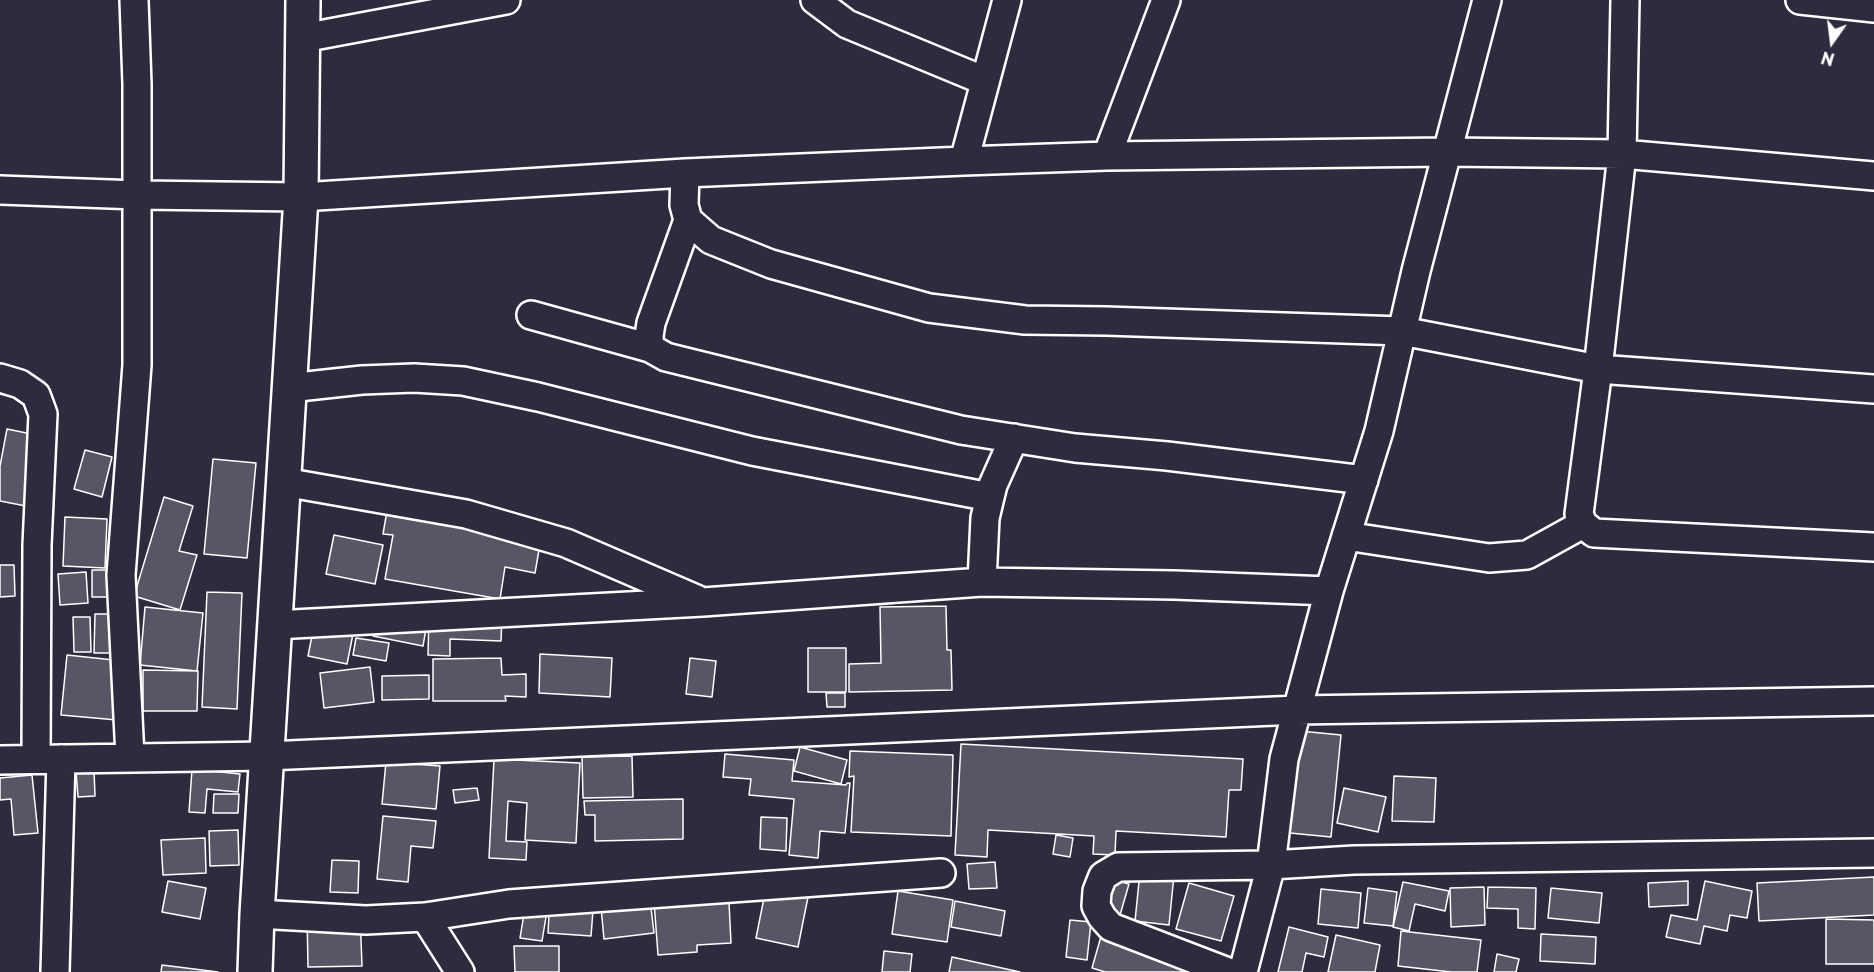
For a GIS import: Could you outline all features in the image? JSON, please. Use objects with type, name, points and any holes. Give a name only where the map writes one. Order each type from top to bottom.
[{"type":"street","points":[[130,757],[121,575],[137,365],[138,195],[134,0]]},
{"type":"street","points":[[255,972],[301,197],[303,0]]},
{"type":"street","points":[[303,38],[475,3],[506,0]]},
{"type":"street","points":[[815,0],[847,24],[985,81]]},
{"type":"street","points":[[964,161],[1007,0]]},
{"type":"street","points":[[1107,156],[1166,0]]},
{"type":"street","points":[[1244,972],[1271,865],[1284,759],[1329,591],[1379,431],[1402,331],[1487,0]]},
{"type":"street","points":[[1625,0],[1622,153],[1599,369],[1579,514],[1582,524],[1594,533],[1874,547]]},
{"type":"street","points":[[1800,0],[1874,8]]},
{"type":"street","points":[[0,190],[301,197],[685,173],[964,161],[1107,156],[1447,152],[1622,153],[1874,176]]},
{"type":"street","points":[[685,173],[684,205],[688,220],[711,240],[771,264],[929,308],[1024,320],[1402,331],[1599,369],[1874,388]]},
{"type":"street","points":[[650,348],[651,323],[688,220]]},
{"type":"street","points":[[531,315],[650,348],[666,357],[961,430],[1075,448],[1167,456],[1364,480]]},
{"type":"street","points":[[0,378],[20,384],[36,395],[43,414],[37,545],[48,759],[55,972]]},
{"type":"street","points":[[290,388],[362,380],[414,378],[463,381],[537,397],[752,451],[990,496]]},
{"type":"street","points":[[982,582],[986,518],[990,496],[1014,438]]},
{"type":"street","points":[[284,482],[466,514],[566,543],[703,602]]},
{"type":"street","points":[[1346,536],[1490,558],[1527,555],[1582,524]]},
{"type":"street","points":[[275,625],[703,602],[982,582],[1174,585],[1329,591]]},
{"type":"street","points":[[0,760],[267,756],[1297,710],[1874,701]]},
{"type":"street","points":[[1228,972],[1111,927],[1096,906],[1097,891],[1103,876],[1118,867],[1271,865],[1365,859],[1874,853]]},
{"type":"street","points":[[257,914],[366,920],[425,917],[509,904],[941,873]]},
{"type":"street","points":[[425,917],[460,972]]},
{"type":"building","points":[[7,429],[46,437],[31,507],[0,501],[0,466]]},
{"type":"building","points":[[85,450],[112,457],[102,497],[74,489]]},
{"type":"building","points":[[213,459],[256,463],[247,558],[204,554]]},
{"type":"building","points":[[164,497],[193,506],[179,551],[197,555],[180,610],[134,596]]},
{"type":"building","points":[[388,505],[542,533],[535,573],[505,567],[500,599],[385,579],[393,535],[383,534]]},
{"type":"building","points":[[65,517],[107,519],[105,568],[63,566]]},
{"type":"building","points":[[334,535],[383,545],[375,584],[326,574]]},
{"type":"building","points":[[0,565],[14,565],[15,596],[0,597]]},
{"type":"building","points":[[92,570],[114,570],[114,597],[92,597]]},
{"type":"building","points":[[86,572],[88,603],[60,605],[58,574]]},
{"type":"building","points":[[207,592],[242,593],[237,709],[202,707]]},
{"type":"building","points":[[946,606],[947,650],[951,650],[952,690],[849,692],[849,664],[881,663],[880,607]]},
{"type":"building","points":[[145,607],[203,613],[197,671],[140,665]]},
{"type":"building","points":[[378,613],[427,623],[423,646],[373,636]]},
{"type":"building","points":[[95,614],[115,614],[114,653],[94,653]]},
{"type":"building","points":[[429,615],[502,617],[501,641],[450,639],[450,656],[428,655]]},
{"type":"building","points":[[73,617],[90,617],[91,652],[74,652]]},
{"type":"building","points":[[315,621],[354,629],[347,664],[308,656]]},
{"type":"building","points":[[356,638],[389,643],[386,661],[353,655]]},
{"type":"building","points":[[808,648],[846,648],[846,692],[808,692]]},
{"type":"building","points":[[540,654],[612,658],[610,697],[539,693]]},
{"type":"building","points":[[67,655],[123,661],[117,720],[61,715]]},
{"type":"building","points":[[501,658],[502,675],[526,674],[526,697],[505,696],[506,701],[433,701],[433,659]]},
{"type":"building","points":[[690,658],[716,661],[712,697],[686,694]]},
{"type":"building","points":[[370,667],[374,702],[324,708],[320,673]]},
{"type":"building","points":[[143,670],[198,671],[197,711],[143,711]]},
{"type":"building","points":[[429,675],[429,699],[382,700],[382,676]]},
{"type":"building","points":[[826,693],[845,693],[845,707],[827,707]]},
{"type":"building","points":[[1300,731],[1341,735],[1331,837],[1290,833]]},
{"type":"building","points":[[961,744],[1243,759],[1241,790],[1229,790],[1226,837],[1116,831],[1115,855],[1093,854],[1094,836],[988,830],[987,857],[955,855]]},
{"type":"building","points":[[800,747],[847,760],[841,784],[794,771]]},
{"type":"building","points":[[850,751],[953,755],[951,836],[851,832],[854,776],[849,777]]},
{"type":"building","points":[[725,754],[794,760],[792,781],[846,785],[850,783],[845,833],[820,831],[818,858],[789,855],[794,799],[749,795],[751,779],[723,777]]},
{"type":"building","points":[[632,756],[633,797],[583,798],[582,757]]},
{"type":"building","points":[[494,759],[580,763],[576,843],[525,840],[527,803],[508,801],[506,841],[527,842],[526,860],[489,858]]},
{"type":"building","points":[[386,762],[440,766],[436,809],[382,804]]},
{"type":"building","points":[[192,769],[240,774],[238,792],[207,789],[205,813],[189,812]]},
{"type":"building","points":[[94,770],[95,796],[78,797],[76,771]]},
{"type":"building","points":[[32,775],[38,833],[14,835],[11,799],[0,800],[0,778]]},
{"type":"building","points":[[1394,776],[1436,778],[1434,822],[1392,821]]},
{"type":"building","points":[[477,788],[479,800],[455,803],[453,790]]},
{"type":"building","points":[[1344,788],[1386,797],[1378,832],[1337,823]]},
{"type":"building","points":[[214,794],[239,794],[238,813],[213,813]]},
{"type":"building","points":[[683,799],[683,839],[595,841],[595,815],[585,815],[584,801]]},
{"type":"building","points":[[383,816],[436,821],[433,848],[411,846],[408,882],[377,879]]},
{"type":"building","points":[[761,817],[787,818],[786,851],[760,849]]},
{"type":"building","points":[[238,830],[239,865],[210,866],[209,831]]},
{"type":"building","points":[[1056,835],[1073,838],[1070,857],[1053,854]]},
{"type":"building","points":[[205,838],[206,873],[163,875],[161,840]]},
{"type":"building","points":[[332,860],[359,861],[358,893],[330,892]]},
{"type":"building","points":[[995,862],[997,888],[969,889],[967,864]]},
{"type":"building","points":[[1140,872],[1174,875],[1169,925],[1135,921]]},
{"type":"building","points":[[1874,877],[1874,915],[1759,921],[1757,883]]},
{"type":"building","points":[[1114,880],[1129,884],[1120,915],[1104,911]]},
{"type":"building","points":[[168,881],[206,888],[200,919],[162,912]]},
{"type":"building","points":[[1688,881],[1688,905],[1649,907],[1648,883]]},
{"type":"building","points":[[1705,881],[1752,891],[1747,918],[1730,915],[1727,931],[1704,926],[1700,944],[1666,937],[1671,915],[1697,920]]},
{"type":"building","points":[[728,882],[731,943],[697,945],[697,952],[658,955],[654,901]]},
{"type":"building","points":[[1403,882],[1449,891],[1445,911],[1415,904],[1409,931],[1393,927]]},
{"type":"building","points":[[1189,883],[1234,896],[1221,941],[1176,929]]},
{"type":"building","points":[[1484,887],[1485,925],[1451,927],[1450,888]]},
{"type":"building","points":[[1488,887],[1536,888],[1535,929],[1518,928],[1518,909],[1487,908]]},
{"type":"building","points":[[766,888],[808,897],[798,947],[756,938]]},
{"type":"building","points":[[1368,888],[1397,892],[1393,926],[1364,923]]},
{"type":"building","points":[[1551,888],[1602,893],[1599,923],[1548,918]]},
{"type":"building","points":[[1321,889],[1361,893],[1358,928],[1318,924]]},
{"type":"building","points":[[649,891],[654,933],[604,939],[600,897]]},
{"type":"building","points":[[898,891],[953,900],[947,942],[892,934]]},
{"type":"building","points":[[550,895],[594,898],[591,936],[548,933]]},
{"type":"building","points":[[527,896],[549,899],[542,941],[520,938]]},
{"type":"building","points":[[955,901],[1005,911],[1001,936],[951,927]]},
{"type":"building","points":[[360,913],[362,966],[308,967],[307,915]]},
{"type":"building","points":[[1826,919],[1874,920],[1874,964],[1826,964]]},
{"type":"building","points":[[1070,920],[1091,922],[1087,960],[1066,957]]},
{"type":"building","points":[[1289,927],[1328,937],[1324,957],[1306,953],[1302,972],[1278,972]]},
{"type":"building","points":[[1401,931],[1481,940],[1477,972],[1451,972],[1398,966]]},
{"type":"building","points":[[1102,933],[1207,972],[1105,972],[1092,968]]},
{"type":"building","points":[[1541,934],[1596,937],[1595,964],[1540,961]]},
{"type":"building","points":[[1336,935],[1380,945],[1375,972],[1328,972]]},
{"type":"building","points":[[514,946],[559,946],[559,972],[515,972]]},
{"type":"building","points":[[884,951],[912,954],[910,972],[882,972]]},
{"type":"building","points":[[1497,954],[1519,959],[1516,972],[1494,972]]},
{"type":"building","points":[[952,957],[1020,972],[949,972]]},
{"type":"building","points":[[162,965],[218,972],[161,972]]}]
